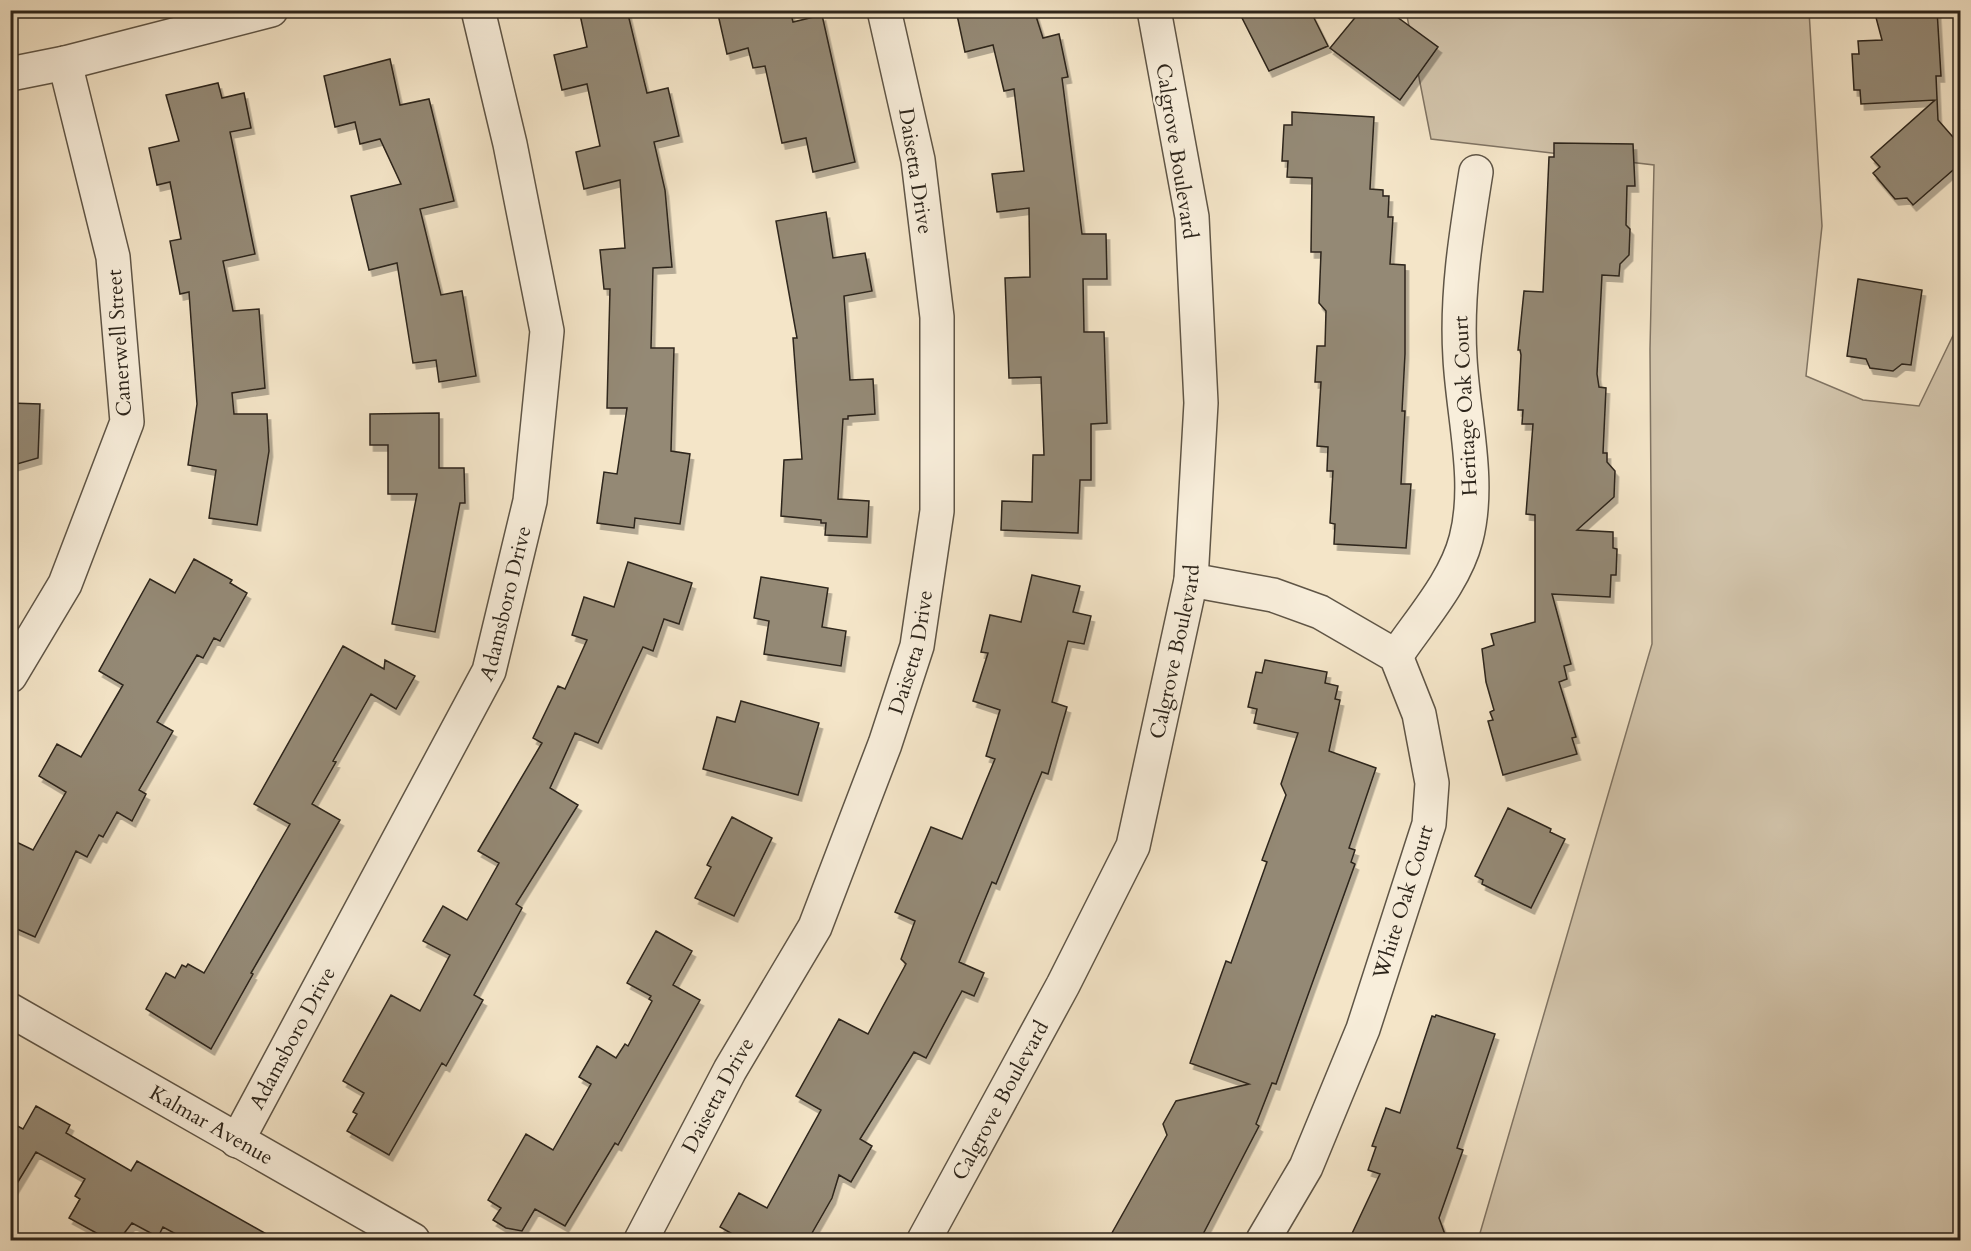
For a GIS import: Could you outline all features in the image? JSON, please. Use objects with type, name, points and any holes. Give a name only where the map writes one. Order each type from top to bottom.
[{"type":"street","points":[[10,74],[65,63],[271,10]]},
{"type":"street","name":"Adamsboro Drive","points":[[237,1141],[489,671],[530,501],[547,331],[510,144],[478,10]]},
{"type":"street","name":"Daisetta Drive","points":[[641,1240],[730,1070],[815,927],[885,744],[917,646],[937,511],[937,317],[918,160],[884,10]]},
{"type":"street","name":"Calgrove Boulevard","points":[[924,1240],[1063,985],[1133,846],[1191,580],[1201,403],[1192,217],[1154,10]]},
{"type":"street","name":"Canerwell Street","points":[[10,676],[65,584],[127,422],[113,257],[65,63]]},
{"type":"street","name":"Heritage Oak Court","points":[[1396,656],[1448,581],[1466,540],[1472,491],[1460,356],[1461,278],[1476,172]]},
{"type":"street","points":[[1191,580],[1273,595],[1320,612],[1396,656]]},
{"type":"street","name":"White Oak Court","points":[[1263,1240],[1306,1167],[1363,1029],[1429,824],[1432,783],[1419,714],[1396,656]]},
{"type":"street","name":"Kalmar Avenue","points":[[10,1010],[412,1240]]},
{"type":"shaded area","points":[[1406,11],[1809,11],[1822,226],[1806,376],[1863,400],[1919,406],[1960,321],[1960,1240],[1478,1240],[1652,644],[1650,349],[1654,165],[1431,139]]},
{"type":"building","points":[[579,10],[627,10],[647,93],[668,88],[679,136],[654,142],[665,190],[672,267],[653,268],[651,348],[674,348],[671,451],[690,454],[680,524],[635,518],[634,528],[597,523],[604,472],[617,474],[627,408],[607,408],[610,289],[604,289],[600,250],[625,248],[620,180],[584,189],[576,152],[600,146],[587,84],[562,90],[554,55],[587,47]]},
{"type":"building","points":[[717,10],[790,10],[793,22],[822,15],[855,162],[813,172],[806,138],[782,143],[765,66],[753,68],[748,48],[727,54]]},
{"type":"building","points":[[974,10],[991,10],[992,16],[1017,10],[1034,10],[1043,38],[1059,34],[1068,77],[1062,78],[1082,234],[1106,234],[1107,279],[1083,279],[1084,332],[1104,332],[1107,423],[1091,424],[1091,480],[1080,480],[1078,533],[1001,530],[1002,501],[1032,502],[1033,455],[1044,455],[1041,377],[1009,378],[1005,278],[1030,277],[1029,208],[997,212],[992,174],[1024,171],[1014,89],[1004,91],[993,45],[965,52],[957,15]]},
{"type":"building","points":[[1238,10],[1310,10],[1328,46],[1269,71]]},
{"type":"building","points":[[1874,10],[1937,10],[1941,76],[1936,76],[1938,120],[1960,145],[1960,164],[1913,205],[1907,198],[1895,199],[1873,173],[1880,167],[1871,157],[1935,100],[1861,104],[1860,90],[1854,90],[1852,54],[1859,54],[1858,41],[1882,40]]},
{"type":"building","points":[[1358,14],[1397,17],[1438,47],[1400,100],[1330,48]]},
{"type":"building","points":[[390,59],[400,105],[429,99],[454,201],[420,209],[441,295],[462,291],[476,376],[439,382],[436,360],[413,363],[397,263],[369,270],[351,196],[401,184],[380,139],[360,144],[355,122],[335,127],[324,76]]},
{"type":"building","points":[[218,83],[222,98],[244,93],[251,128],[230,132],[255,254],[223,261],[233,311],[259,309],[265,388],[232,393],[234,414],[267,414],[269,451],[257,525],[209,518],[216,470],[188,465],[197,404],[189,292],[180,294],[170,241],[181,239],[170,182],[157,185],[149,148],[179,141],[166,95]]},
{"type":"building","points":[[1292,112],[1374,117],[1370,189],[1383,190],[1383,196],[1389,196],[1388,217],[1393,217],[1390,264],[1405,265],[1405,354],[1402,411],[1405,411],[1401,484],[1411,484],[1406,548],[1334,544],[1335,524],[1330,523],[1333,471],[1327,471],[1328,447],[1317,446],[1321,382],[1315,382],[1317,346],[1325,346],[1326,311],[1319,303],[1321,252],[1311,252],[1312,178],[1287,177],[1288,161],[1282,161],[1284,125],[1292,125]]},
{"type":"building","points":[[1554,143],[1633,144],[1635,186],[1627,186],[1626,225],[1630,229],[1629,255],[1620,264],[1619,276],[1602,275],[1597,374],[1599,387],[1606,388],[1603,453],[1607,453],[1607,462],[1615,471],[1614,497],[1577,530],[1613,532],[1613,548],[1617,549],[1616,575],[1611,575],[1610,597],[1552,594],[1571,664],[1564,666],[1567,679],[1559,682],[1576,737],[1572,738],[1577,754],[1503,775],[1488,721],[1493,720],[1490,712],[1494,710],[1486,682],[1482,649],[1494,645],[1491,634],[1535,622],[1535,515],[1526,514],[1533,424],[1522,424],[1523,410],[1518,410],[1521,355],[1518,350],[1524,291],[1543,292],[1549,157],[1554,157]]},
{"type":"building","points":[[826,212],[833,258],[865,253],[872,291],[844,296],[850,380],[873,379],[875,414],[848,416],[848,419],[843,419],[838,499],[869,501],[867,537],[825,535],[826,523],[821,523],[821,520],[781,516],[784,460],[802,459],[793,338],[797,338],[776,221]]},
{"type":"building","points":[[1858,279],[1922,290],[1911,365],[1902,364],[1893,371],[1870,368],[1866,359],[1847,356]]},
{"type":"building","points":[[10,403],[40,404],[38,458],[10,466]]},
{"type":"building","points":[[439,413],[439,468],[464,468],[465,503],[460,503],[435,632],[392,624],[417,494],[388,494],[388,445],[370,445],[370,414]]},
{"type":"building","points":[[194,559],[232,580],[230,583],[247,593],[220,641],[214,638],[203,658],[197,655],[157,722],[173,731],[139,790],[146,794],[132,821],[117,812],[103,837],[99,835],[87,857],[76,851],[35,937],[10,926],[10,839],[33,850],[66,792],[39,776],[57,744],[81,757],[123,685],[99,671],[150,579],[175,593]]},
{"type":"building","points":[[628,562],[692,583],[679,624],[664,619],[653,651],[643,647],[598,743],[575,733],[550,788],[578,805],[516,904],[522,908],[474,995],[483,1000],[446,1066],[442,1063],[389,1155],[347,1131],[357,1114],[353,1112],[364,1093],[343,1081],[391,995],[420,1011],[450,955],[423,941],[443,906],[467,920],[499,863],[478,851],[542,743],[533,738],[558,686],[565,689],[587,640],[572,635],[584,597],[614,607]]},
{"type":"building","points":[[1032,575],[1080,586],[1073,612],[1091,616],[1084,644],[1068,641],[1052,702],[1067,707],[1048,774],[1042,772],[996,884],[992,882],[959,962],[984,973],[974,996],[962,991],[926,1058],[914,1052],[860,1139],[872,1146],[851,1182],[839,1175],[832,1198],[808,1240],[743,1240],[720,1227],[739,1193],[767,1208],[821,1110],[796,1096],[839,1019],[868,1034],[906,964],[901,959],[915,921],[895,912],[931,827],[962,839],[995,759],[986,756],[1000,710],[973,701],[988,653],[981,652],[990,615],[1021,622]]},
{"type":"building","points":[[761,577],[828,588],[822,627],[846,631],[841,666],[764,654],[769,621],[754,618]]},
{"type":"building","points":[[343,646],[384,669],[385,660],[415,676],[396,709],[371,694],[333,761],[336,762],[312,804],[340,820],[251,973],[253,974],[211,1049],[146,1009],[166,973],[175,978],[182,965],[186,967],[188,964],[204,973],[290,824],[254,804]]},
{"type":"building","points":[[1265,660],[1327,672],[1325,683],[1338,686],[1335,699],[1340,700],[1329,751],[1376,768],[1349,848],[1355,850],[1351,862],[1355,864],[1276,1084],[1272,1083],[1256,1124],[1259,1126],[1200,1240],[1108,1240],[1167,1135],[1163,1124],[1176,1101],[1249,1084],[1190,1063],[1226,961],[1231,963],[1267,862],[1262,860],[1286,795],[1281,784],[1298,733],[1254,723],[1257,709],[1248,707],[1256,672],[1262,673]]},
{"type":"building","points":[[741,701],[819,723],[798,795],[703,769],[717,717],[735,722]]},
{"type":"building","points":[[1508,808],[1551,829],[1550,832],[1565,839],[1531,908],[1482,884],[1483,880],[1475,876]]},
{"type":"building","points":[[732,817],[772,838],[734,916],[695,898],[711,867],[707,865]]},
{"type":"building","points":[[656,931],[692,951],[673,985],[700,1000],[618,1145],[615,1143],[565,1226],[535,1209],[522,1231],[506,1228],[493,1220],[501,1208],[488,1200],[526,1134],[553,1150],[591,1084],[579,1077],[597,1046],[616,1058],[625,1044],[628,1046],[652,1001],[649,999],[651,996],[627,983]]},
{"type":"building","points":[[1436,1015],[1495,1034],[1457,1148],[1463,1150],[1439,1218],[1447,1240],[1349,1240],[1380,1174],[1368,1170],[1376,1147],[1372,1146],[1386,1108],[1400,1113],[1432,1016]]},
{"type":"building","points":[[36,1106],[70,1125],[66,1133],[131,1171],[137,1161],[277,1240],[187,1240],[163,1227],[158,1237],[132,1223],[119,1240],[109,1240],[69,1218],[80,1199],[75,1196],[85,1179],[36,1152],[10,1195],[10,1122],[23,1129]]}]
